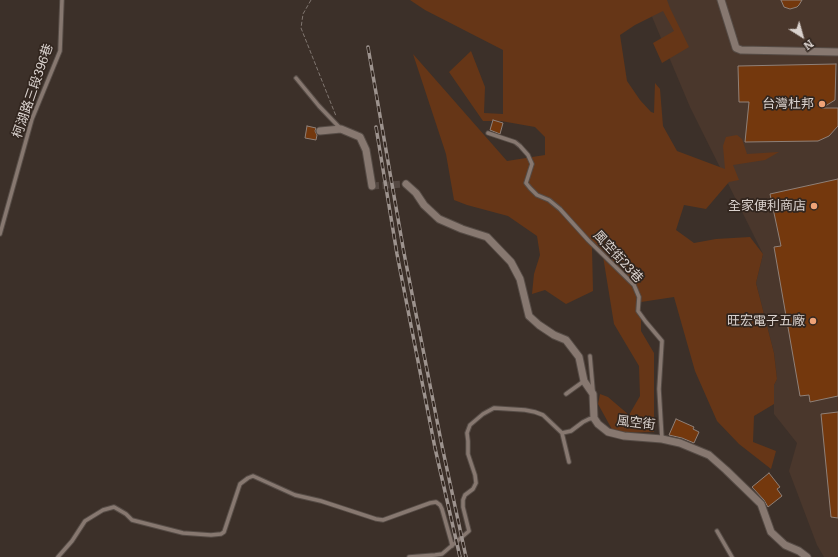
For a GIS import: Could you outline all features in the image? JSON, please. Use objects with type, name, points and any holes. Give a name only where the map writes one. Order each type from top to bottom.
[{"type":"street","points":[[721,0],[736,48],[741,50],[838,52]]},
{"type":"street","points":[[320,131],[341,129],[360,137],[366,150],[372,186]]},
{"type":"street","points":[[406,184],[416,193],[424,205],[439,219],[462,229],[487,237],[511,262],[520,279],[529,316],[554,335],[566,340],[579,357],[584,381],[593,394],[594,418]]},
{"type":"street","name":"風空街","points":[[594,418],[598,424],[608,432],[624,436],[662,439],[680,443],[709,455],[761,504],[771,532],[785,545],[807,557]]},
{"type":"lane","name":"柯湖路三段396巷","points":[[0,234],[32,119],[60,51],[62,0]]},
{"type":"lane","points":[[296,78],[319,106],[341,129]]},
{"type":"lane","name":"風空街23巷","points":[[488,133],[515,142],[520,146],[528,155],[532,164],[526,182],[530,188],[537,195],[549,200],[560,209],[588,240],[634,285],[639,297],[638,310],[662,341],[660,389],[662,439]]},
{"type":"lane","points":[[590,356],[593,394]]},
{"type":"lane","points":[[566,394],[584,381]]},
{"type":"lane","points":[[410,557],[442,554],[469,532],[463,507],[463,500],[465,495],[473,489],[476,483],[468,454],[467,433],[470,425],[483,414],[494,408],[525,410],[535,412],[543,416],[562,433],[569,462]]},
{"type":"lane","points":[[562,433],[572,431],[589,419],[594,418]]},
{"type":"lane","points":[[58,557],[72,541],[84,521],[103,510],[114,507],[126,514],[132,520],[183,533],[211,535],[221,534],[224,532],[240,484],[253,476],[301,498],[321,501],[376,519],[384,520],[436,502],[442,509],[452,541],[452,546]]},
{"type":"lane","points":[[718,531],[732,557]]},
{"type":"path","points":[[311,0],[303,14],[301,28],[336,116]]},
{"type":"shaded area","points":[[410,0],[667,0],[689,47],[662,63],[653,43],[674,31],[663,11],[635,25],[620,35],[627,81],[640,100],[651,112],[654,113],[655,83],[660,89],[663,126],[677,151],[725,169],[723,146],[726,137],[737,135],[742,139],[747,154],[779,152],[765,160],[733,165],[739,180],[729,182],[706,209],[684,205],[676,230],[694,243],[716,239],[750,237],[763,254],[756,283],[774,353],[777,379],[774,385],[774,404],[754,416],[753,442],[776,451],[771,469],[739,444],[717,421],[695,371],[674,297],[641,302],[641,331],[654,353],[654,432],[614,433],[598,404],[600,394],[608,397],[629,415],[640,396],[639,366],[614,324],[602,250],[592,248],[593,291],[566,304],[545,290],[532,294],[534,274],[540,255],[537,236],[508,216],[454,200],[446,154],[413,54],[507,161],[545,155],[545,137],[535,127],[501,121],[483,121],[449,72],[471,51],[485,87],[484,113],[503,114],[503,50],[425,10]]},
{"type":"shaded area","points":[[645,0],[838,0],[838,557],[824,557],[817,545],[789,471],[797,443],[774,414],[774,385],[777,379],[774,353],[756,283],[763,254],[690,107]]},
{"type":"building","points":[[781,0],[802,0],[797,7],[790,9],[784,7]]},
{"type":"building","name":"台灣杜邦","points":[[836,64],[835,100],[822,108],[838,108],[838,126],[829,136],[818,141],[745,142],[749,102],[739,102],[738,66]]},
{"type":"building","points":[[493,120],[503,123],[500,134],[490,130]]},
{"type":"building","points":[[307,126],[316,128],[316,140],[305,138]]},
{"type":"building","name":"旺宏電子五廠","points":[[838,179],[838,396],[810,402],[809,395],[800,396],[774,247],[781,246],[770,194]]},
{"type":"building","points":[[838,412],[838,518],[831,517],[821,414]]},
{"type":"building","points":[[676,419],[694,427],[693,429],[699,432],[694,443],[669,435]]},
{"type":"building","points":[[769,473],[780,487],[777,489],[782,496],[768,507],[764,500],[752,487]]},
{"type":"tunnel","points":[[372,186],[406,184]]},
{"type":"railway","points":[[368,47],[404,253],[442,446],[466,557]]},
{"type":"railway","points":[[376,127],[397,254],[435,448],[460,557]]},
{"type":"place","name":"台灣杜邦","points":[[822,104]]},
{"type":"place","name":"全家便利商店","points":[[814,206]]},
{"type":"place","name":"旺宏電子五廠","points":[[813,321]]}]
